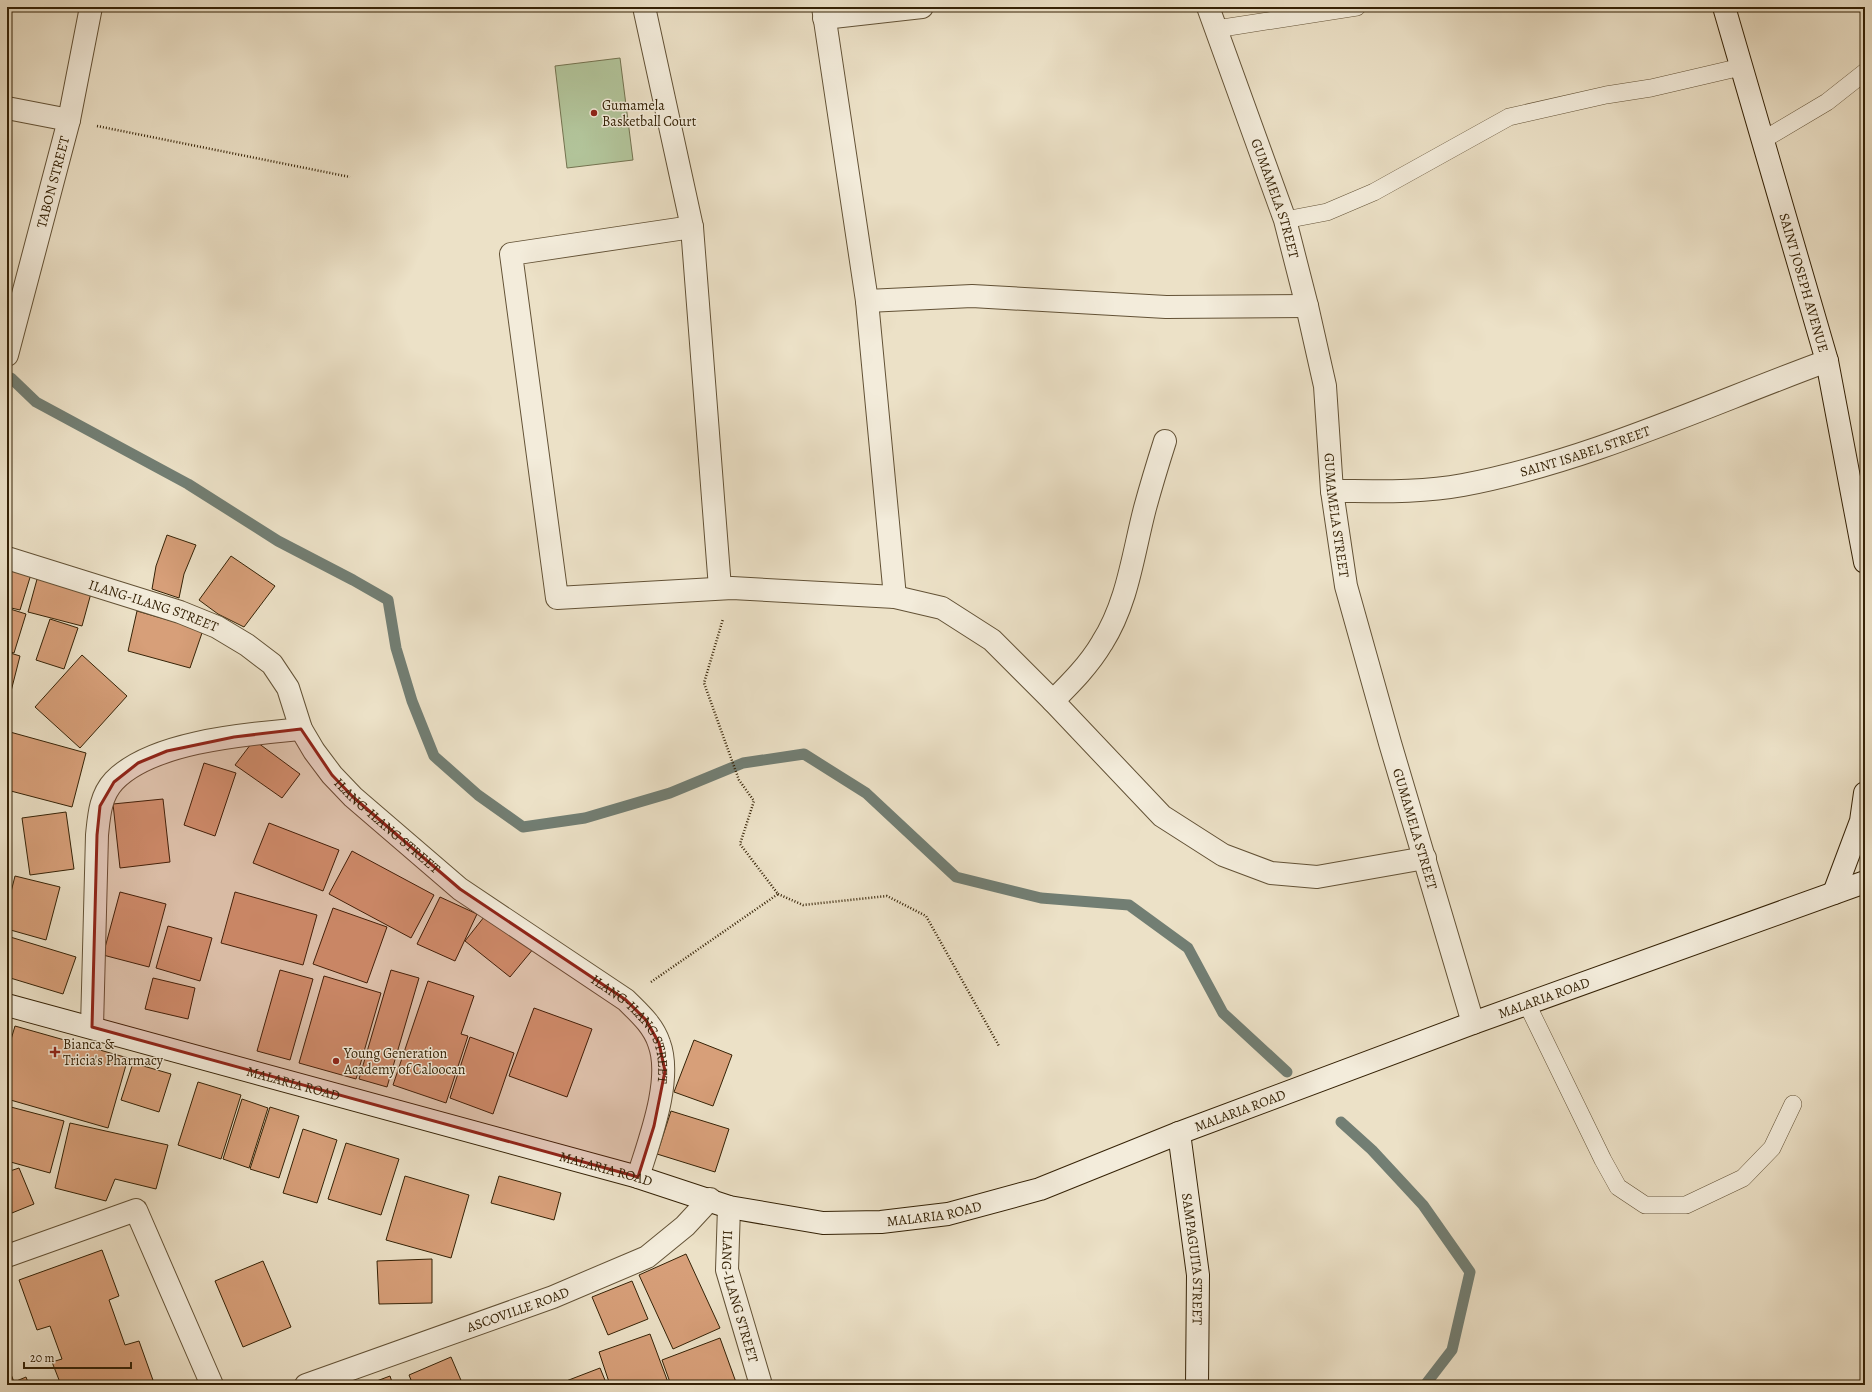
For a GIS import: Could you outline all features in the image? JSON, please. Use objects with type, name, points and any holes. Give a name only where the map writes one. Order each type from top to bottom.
[{"type":"street","name":"TABON STREET","points":[[7,355],[69,120],[91,7]]},
{"type":"street","points":[[644,7],[692,227],[726,588]]},
{"type":"street","points":[[895,597],[867,301],[824,12],[922,7]]},
{"type":"street","name":"GUMAMELA STREET","points":[[1208,7],[1285,220],[1307,306],[1325,386],[1332,491],[1346,586],[1390,743],[1473,1023]]},
{"type":"street","name":"SAINT JOSEPH AVENUE","points":[[1724,7],[1827,361],[1865,562]]},
{"type":"street","points":[[7,108],[69,120]]},
{"type":"street","points":[[692,227],[511,254],[557,598],[726,588],[895,597],[942,608],[992,640],[1053,701],[1162,816],[1223,855],[1271,873],[1317,877],[1425,858]]},
{"type":"street","points":[[867,301],[972,296],[1166,307],[1307,306]]},
{"type":"street","name":"SAINT ISABEL STREET","points":[[1332,491],[1420,490],[1462,485],[1520,472],[1669,423],[1758,386],[1827,361]]},
{"type":"street","points":[[1053,701],[1080,674],[1102,644],[1115,620],[1130,574],[1145,509],[1165,441]]},
{"type":"street","name":"ILANG-ILANG STREET","points":[[7,558],[140,598],[180,612],[217,627],[272,664],[288,688],[301,729],[314,751],[332,775],[353,797],[460,889],[626,1000],[646,1020],[659,1043],[665,1071],[654,1126],[638,1177]]},
{"type":"street","points":[[92,1027],[97,835],[100,806],[114,782],[138,763],[167,751],[234,737],[301,729]]},
{"type":"street","points":[[1834,894],[1861,821],[1865,793]]},
{"type":"street","name":"MALARIA ROAD","points":[[7,1005],[638,1177],[720,1203],[823,1223],[881,1222],[948,1214],[1040,1189],[1179,1133],[1473,1023],[1865,882]]},
{"type":"street","name":"SAMPAGUITA STREET","points":[[1179,1133],[1198,1275],[1197,1385]]},
{"type":"street","name":"ILANG-ILANG STREET","points":[[720,1203],[727,1270],[761,1385]]},
{"type":"street","name":"ASCOVILLE ROAD","points":[[306,1385],[553,1297],[647,1257],[685,1226],[720,1203]]},
{"type":"street","points":[[7,1256],[136,1210],[212,1385]]},
{"type":"lane","points":[[1216,29],[1356,7]]},
{"type":"lane","points":[[1285,220],[1327,212],[1374,192],[1509,117],[1606,95],[1651,88],[1741,67]]},
{"type":"lane","points":[[1763,140],[1827,102],[1865,72]]},
{"type":"lane","points":[[1527,1004],[1618,1187],[1645,1205],[1686,1205],[1743,1178],[1772,1148],[1793,1104]]},
{"type":"path","points":[[69,120],[350,177]]},
{"type":"path","points":[[726,588],[704,683],[739,780],[754,801],[740,844],[778,894],[803,905],[887,896],[926,916],[999,1046]]},
{"type":"path","points":[[626,1000],[778,894]]},
{"type":"highlighted area","points":[[301,729],[332,775],[353,797],[460,889],[626,1000],[646,1020],[659,1043],[665,1071],[654,1126],[638,1177],[92,1027],[97,835],[100,806],[114,782],[138,763],[167,751],[234,737]]},
{"type":"green space","name":"Gumamela Basketball Court","points":[[620,58],[633,160],[567,168],[555,66]]},
{"type":"building","points":[[167,535],[196,545],[184,574],[179,598],[152,589],[156,566]]},
{"type":"building","points":[[231,556],[275,586],[244,627],[218,614],[199,600]]},
{"type":"building","points":[[7,564],[32,571],[20,610],[7,607]]},
{"type":"building","points":[[39,572],[93,586],[82,626],[28,612]]},
{"type":"building","points":[[7,608],[26,614],[14,653],[7,651]]},
{"type":"building","points":[[137,611],[203,630],[190,668],[128,651]]},
{"type":"building","points":[[50,619],[78,628],[64,669],[36,660]]},
{"type":"building","points":[[7,652],[20,656],[7,707]]},
{"type":"building","points":[[82,655],[127,696],[80,748],[35,707]]},
{"type":"building","points":[[10,732],[86,753],[72,807],[7,790],[7,744]]},
{"type":"building","points":[[254,740],[300,774],[282,798],[235,765]]},
{"type":"building","points":[[204,763],[236,773],[215,836],[184,825]]},
{"type":"building","points":[[163,799],[170,862],[120,868],[113,804]]},
{"type":"building","points":[[66,812],[74,869],[30,875],[22,818]]},
{"type":"building","points":[[269,823],[339,850],[323,891],[253,863]]},
{"type":"building","points":[[352,851],[434,895],[411,938],[329,894]]},
{"type":"building","points":[[15,876],[60,887],[46,940],[7,929],[7,908]]},
{"type":"building","points":[[120,892],[166,904],[149,967],[103,955]]},
{"type":"building","points":[[235,892],[317,915],[303,965],[221,943]]},
{"type":"building","points":[[440,897],[477,914],[455,961],[417,944]]},
{"type":"building","points":[[333,908],[387,927],[367,983],[313,964]]},
{"type":"building","points":[[488,912],[534,948],[510,977],[465,941]]},
{"type":"building","points":[[168,926],[212,938],[200,981],[156,968]]},
{"type":"building","points":[[7,936],[76,957],[63,994],[7,977]]},
{"type":"building","points":[[280,970],[313,979],[290,1060],[257,1051]]},
{"type":"building","points":[[391,970],[419,978],[387,1087],[359,1079]]},
{"type":"building","points":[[324,976],[381,993],[356,1079],[299,1063]]},
{"type":"building","points":[[153,978],[195,988],[188,1019],[145,1009]]},
{"type":"building","points":[[428,981],[474,996],[461,1034],[468,1036],[446,1103],[393,1085]]},
{"type":"building","points":[[534,1008],[592,1029],[567,1097],[509,1076]]},
{"type":"building","points":[[15,1026],[128,1058],[108,1128],[7,1099],[7,1053]]},
{"type":"building","points":[[470,1037],[514,1053],[493,1114],[450,1098]]},
{"type":"building","points":[[694,1040],[732,1055],[713,1106],[674,1092]]},
{"type":"building","points":[[133,1063],[171,1074],[159,1112],[121,1100]]},
{"type":"building","points":[[198,1082],[241,1095],[221,1159],[178,1145]]},
{"type":"building","points":[[242,1099],[268,1108],[249,1168],[223,1159]]},
{"type":"building","points":[[7,1106],[64,1121],[50,1173],[7,1161]]},
{"type":"building","points":[[270,1107],[299,1116],[279,1178],[250,1169]]},
{"type":"building","points":[[671,1111],[729,1129],[715,1172],[657,1154]]},
{"type":"building","points":[[70,1123],[168,1145],[156,1189],[115,1179],[106,1201],[55,1188]]},
{"type":"building","points":[[303,1129],[337,1140],[317,1203],[283,1193]]},
{"type":"building","points":[[346,1143],[399,1159],[381,1215],[328,1199]]},
{"type":"building","points":[[19,1168],[34,1204],[7,1215],[7,1172]]},
{"type":"building","points":[[405,1176],[469,1195],[451,1258],[386,1240]]},
{"type":"building","points":[[499,1176],[561,1193],[554,1220],[491,1203]]},
{"type":"building","points":[[102,1250],[119,1296],[109,1300],[125,1345],[139,1341],[154,1383],[149,1385],[61,1385],[52,1362],[62,1359],[50,1326],[37,1330],[19,1280]]},
{"type":"building","points":[[686,1254],[720,1328],[673,1349],[639,1275]]},
{"type":"building","points":[[432,1259],[432,1303],[379,1304],[377,1261]]},
{"type":"building","points":[[263,1261],[291,1327],[243,1347],[215,1281]]},
{"type":"building","points":[[632,1281],[648,1319],[608,1335],[592,1297]]},
{"type":"building","points":[[650,1334],[669,1385],[610,1385],[599,1352]]},
{"type":"building","points":[[720,1338],[737,1385],[671,1385],[662,1360]]},
{"type":"building","points":[[451,1357],[463,1385],[413,1385],[409,1375]]},
{"type":"building","points":[[7,1364],[14,1382],[26,1377],[29,1385],[7,1385]]},
{"type":"building","points":[[600,1368],[607,1385],[562,1385],[561,1383]]},
{"type":"building","points":[[390,1376],[393,1385],[366,1385]]},
{"type":"waterway","points":[[11,378],[36,402],[188,484],[278,541],[388,600],[396,648],[412,701],[434,756],[478,795],[523,827],[585,818],[670,793],[743,763],[804,754],[866,793],[956,877],[1041,898],[1129,905],[1188,948],[1223,1013],[1287,1072]]},
{"type":"waterway","points":[[1341,1122],[1372,1150],[1423,1205],[1470,1272],[1452,1350],[1425,1385]]},
{"type":"place","name":"Gumamela Basketball Court","points":[[594,113]]},
{"type":"place","name":"Bianca & Tricia's Pharmacy","points":[[55,1052]]},
{"type":"place","name":"Young Generation Academy of Caloocan","points":[[336,1061]]}]
